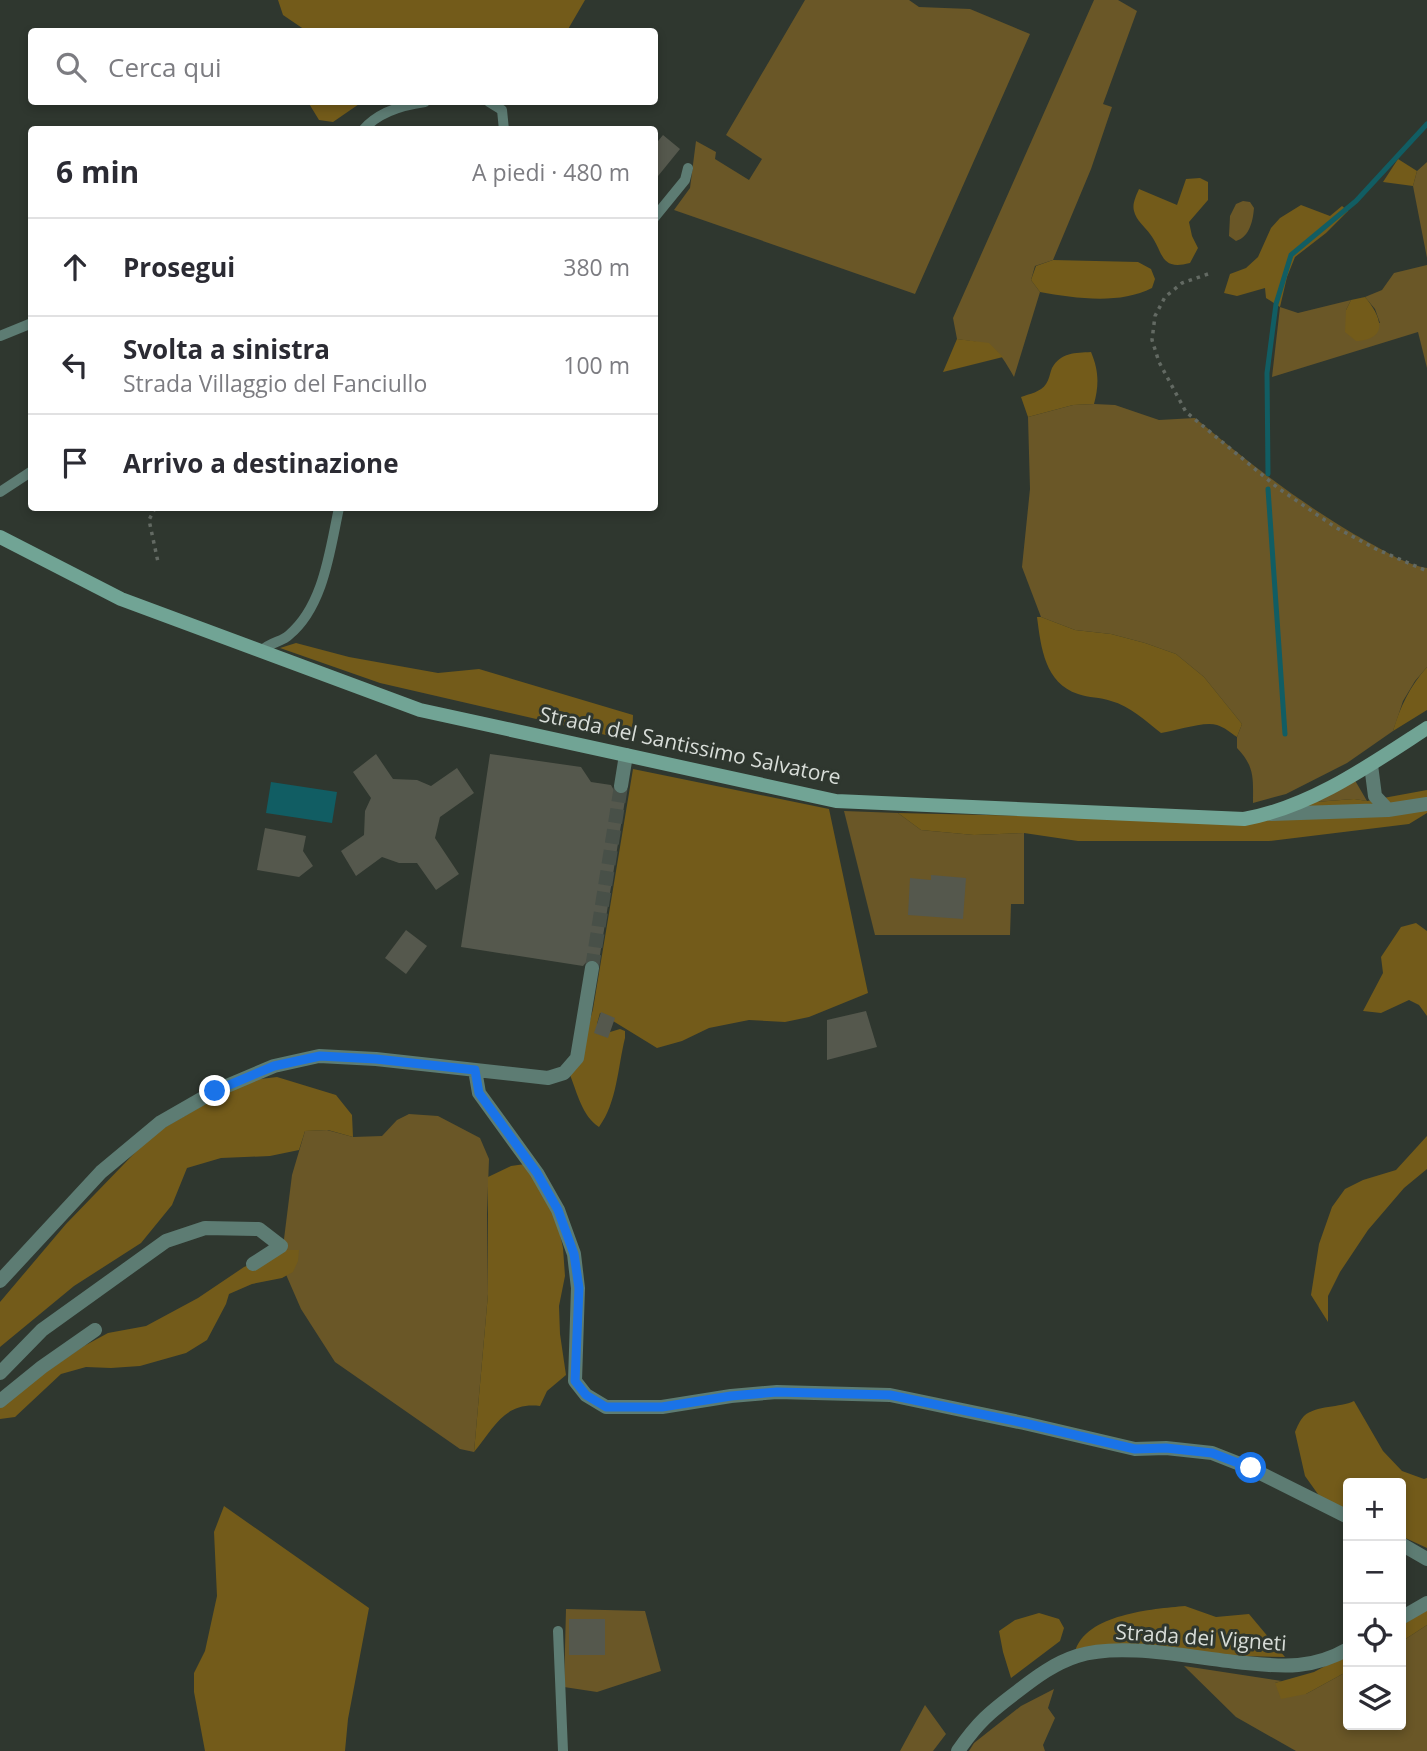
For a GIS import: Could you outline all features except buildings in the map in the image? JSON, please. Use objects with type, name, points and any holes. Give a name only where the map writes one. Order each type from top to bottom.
[{"type":"street","name":"Strada del Santissimo Salvatore","points":[[0,537],[121,599],[420,710],[836,801],[1244,819],[1269,814],[1302,801],[1371,765],[1427,728]]},
{"type":"street","points":[[621,786],[626,755]]},
{"type":"street","points":[[1371,765],[1375,796],[1388,810]]},
{"type":"street","points":[[1269,814],[1388,810],[1427,804]]},
{"type":"street","points":[[0,1281],[100,1172],[161,1122],[215,1091],[274,1066],[320,1056],[376,1059],[548,1078],[564,1073],[577,1058],[592,968]]},
{"type":"street","points":[[475,1070],[479,1093],[537,1173],[558,1210],[574,1254],[579,1288],[575,1381],[586,1395],[606,1407],[662,1407],[777,1392],[890,1395],[1135,1449],[1166,1448],[1212,1453],[1251,1468],[1343,1514]]},
{"type":"street","points":[[0,1373],[42,1330],[166,1241],[205,1228],[259,1229],[281,1246],[253,1264]]},
{"type":"street","points":[[0,1401],[95,1330]]},
{"type":"street","points":[[1406,1547],[1427,1559]]},
{"type":"street","points":[[1406,1615],[1427,1602]]},
{"type":"street","name":"Strada dei Vigneti","points":[[958,1751],[985,1716],[1036,1677],[1078,1656],[1095,1652],[1138,1651],[1289,1667],[1332,1658],[1343,1652]]},
{"type":"lane","points":[[366,126],[371,120],[406,105]]},
{"type":"lane","points":[[494,105],[502,110],[504,126]]},
{"type":"lane","points":[[658,213],[685,180],[688,168]]},
{"type":"lane","points":[[0,336],[28,325]]},
{"type":"lane","points":[[0,492],[28,474]]},
{"type":"lane","points":[[261,651],[271,642],[287,638],[302,620],[316,596],[327,565],[339,511]]},
{"type":"lane","points":[[558,1631],[563,1751]]},
{"type":"path","points":[[1208,274],[1182,283],[1165,297],[1155,316],[1152,340],[1159,362],[1186,412],[1278,488],[1335,527],[1376,549],[1427,571]]},
{"type":"path","points":[[154,511],[149,520],[158,562]]},
{"type":"shaded area","points":[[278,0],[585,0],[569,28],[302,28],[283,15]]},
{"type":"shaded area","points":[[805,0],[909,0],[919,7],[970,9],[1030,34],[915,294],[674,210],[690,188],[696,141],[716,152],[715,159],[749,180],[762,159],[726,135]]},
{"type":"shaded area","points":[[1094,0],[1118,0],[1137,11],[1103,104],[1112,107],[1091,169],[1053,260],[1035,266],[1031,280],[1040,292],[1014,377],[1003,358],[992,348],[957,339],[953,318]]},
{"type":"shaded area","points":[[310,105],[358,105],[333,122],[319,120]]},
{"type":"shaded area","points":[[1398,159],[1417,171],[1413,186],[1383,182]]},
{"type":"shaded area","points":[[1427,162],[1427,258],[1413,186],[1417,171]]},
{"type":"shaded area","points":[[1200,178],[1208,182],[1208,200],[1189,222],[1198,248],[1190,263],[1180,265],[1167,262],[1137,217],[1134,208],[1139,189],[1177,205],[1186,179]]},
{"type":"shaded area","points":[[1250,202],[1254,208],[1253,218],[1248,232],[1236,241],[1229,236],[1230,216],[1236,204]]},
{"type":"shaded area","points":[[1301,205],[1330,216],[1342,206],[1348,211],[1326,233],[1295,257],[1280,307],[1266,298],[1265,288],[1237,296],[1224,293],[1230,274],[1246,268],[1258,257],[1271,228],[1280,218]]},
{"type":"shaded area","points":[[1053,260],[1138,262],[1151,269],[1155,279],[1152,288],[1125,297],[1096,299],[1040,292],[1031,280],[1036,266]]},
{"type":"shaded area","points":[[1427,265],[1427,368],[1418,332],[1272,377],[1280,307],[1298,313],[1351,300],[1346,310],[1380,323],[1375,309],[1365,297],[1382,290],[1394,273]]},
{"type":"shaded area","points":[[1365,297],[1378,319],[1378,331],[1374,336],[1356,341],[1345,332],[1346,310],[1351,300]]},
{"type":"shaded area","points":[[957,339],[989,343],[1003,357],[943,372]]},
{"type":"shaded area","points":[[1091,352],[1097,378],[1094,404],[1073,405],[1028,417],[1021,397],[1044,387],[1052,368],[1060,359],[1069,354]]},
{"type":"shaded area","points":[[1073,405],[1115,405],[1159,420],[1195,418],[1300,500],[1389,554],[1427,568],[1427,667],[1403,701],[1393,731],[1347,763],[1286,794],[1253,803],[1252,773],[1237,748],[1237,737],[1242,724],[1204,677],[1176,654],[1111,634],[1075,630],[1041,617],[1022,567],[1030,489],[1028,417]]},
{"type":"shaded area","points":[[1037,617],[1075,630],[1111,634],[1176,654],[1204,677],[1242,724],[1237,737],[1222,727],[1211,724],[1161,733],[1125,706],[1067,689],[1058,682],[1047,663],[1040,641]]},
{"type":"shaded area","points":[[296,643],[349,657],[438,673],[479,669],[633,715],[632,741],[380,683],[280,648]]},
{"type":"shaded area","points":[[1427,667],[1427,710],[1393,731],[1406,697]]},
{"type":"shaded area","points":[[633,769],[829,809],[868,993],[809,1017],[785,1022],[749,1020],[709,1028],[682,1041],[657,1048],[600,1013],[597,1024],[600,1035],[620,1029],[625,1031],[625,1038],[610,1107],[599,1127],[584,1110],[570,1075],[580,1058],[593,1009]]},
{"type":"shaded area","points":[[1353,777],[1367,801],[1354,799],[1315,802]]},
{"type":"shaded area","points":[[1427,790],[1427,813],[1409,824],[1269,841],[1078,841],[1024,833],[974,835],[921,830],[898,813],[1192,820],[1315,802],[1354,799],[1367,801]]},
{"type":"shaded area","points":[[844,811],[898,813],[921,830],[974,835],[1024,833],[1024,904],[1011,904],[1010,935],[875,935]]},
{"type":"shaded area","points":[[1416,923],[1427,931],[1427,1016],[1419,1005],[1409,1000],[1381,1013],[1363,1011],[1383,973],[1381,957],[1401,927]]},
{"type":"shaded area","points":[[277,1077],[336,1095],[352,1115],[353,1137],[328,1130],[305,1131],[299,1150],[270,1156],[221,1158],[187,1168],[172,1205],[141,1243],[74,1286],[0,1347],[0,1302],[66,1224],[152,1135],[244,1081]]},
{"type":"shaded area","points":[[409,1114],[438,1116],[480,1138],[489,1159],[488,1294],[474,1452],[460,1449],[335,1362],[301,1309],[281,1263],[292,1175],[305,1131],[327,1130],[353,1137],[382,1136],[397,1120]]},
{"type":"shaded area","points":[[1427,1136],[1427,1169],[1404,1188],[1368,1230],[1340,1272],[1328,1296],[1328,1322],[1311,1295],[1319,1244],[1332,1207],[1345,1189],[1363,1180],[1396,1170]]},
{"type":"shaded area","points":[[525,1164],[553,1201],[563,1248],[565,1276],[559,1306],[566,1375],[547,1391],[540,1406],[517,1408],[501,1418],[474,1452],[488,1294],[488,1177],[511,1166]]},
{"type":"shaded area","points":[[284,1250],[299,1250],[293,1272],[229,1294],[207,1340],[186,1353],[140,1366],[86,1367],[61,1374],[15,1417],[0,1419],[0,1403],[84,1346],[108,1333],[146,1326],[198,1298],[244,1267]]},
{"type":"shaded area","points":[[1354,1401],[1383,1451],[1402,1471],[1427,1478],[1427,1548],[1406,1538],[1406,1478],[1343,1478],[1343,1508],[1320,1497],[1305,1476],[1295,1432],[1301,1419],[1309,1412]]},
{"type":"shaded area","points":[[224,1506],[369,1608],[348,1719],[345,1751],[205,1751],[194,1692],[194,1673],[205,1651],[217,1596],[214,1532]]},
{"type":"shaded area","points":[[1185,1606],[1216,1617],[1249,1614],[1285,1657],[1075,1652],[1081,1639],[1106,1622],[1139,1612]]},
{"type":"shaded area","points":[[566,1609],[645,1611],[661,1671],[597,1692],[564,1687]]},
{"type":"shaded area","points":[[1427,1609],[1427,1625],[1406,1639],[1406,1623]]},
{"type":"shaded area","points":[[1039,1613],[1059,1619],[1064,1628],[1060,1641],[1011,1678],[999,1631],[1015,1620]]},
{"type":"shaded area","points":[[1427,1625],[1427,1751],[1296,1751],[1236,1717],[1184,1666],[1282,1681],[1275,1683],[1306,1694],[1343,1674],[1343,1730],[1406,1730],[1406,1639]]},
{"type":"shaded area","points":[[1343,1657],[1343,1674],[1306,1694],[1281,1699],[1275,1683],[1314,1672]]},
{"type":"shaded area","points":[[1054,1689],[1048,1708],[1055,1718],[1043,1745],[1045,1751],[969,1751],[974,1743],[1021,1706]]},
{"type":"shaded area","points":[[925,1705],[946,1734],[933,1751],[900,1751]]},
{"type":"water","points":[[271,782],[337,792],[332,823],[266,813]]},
{"type":"waterway","points":[[1268,474],[1267,373],[1276,304],[1291,255],[1356,201],[1427,124]]},
{"type":"waterway","points":[[1268,489],[1285,734]]},
{"type":"tunnel","points":[[592,968],[621,786]]},
{"type":"route","points":[[215,1091],[274,1066],[320,1056],[475,1070],[479,1093],[537,1173],[558,1210],[574,1254],[579,1288],[575,1381],[586,1395],[606,1407],[662,1407],[777,1392],[890,1395],[1135,1449],[1166,1448],[1212,1453],[1251,1468]]}]
